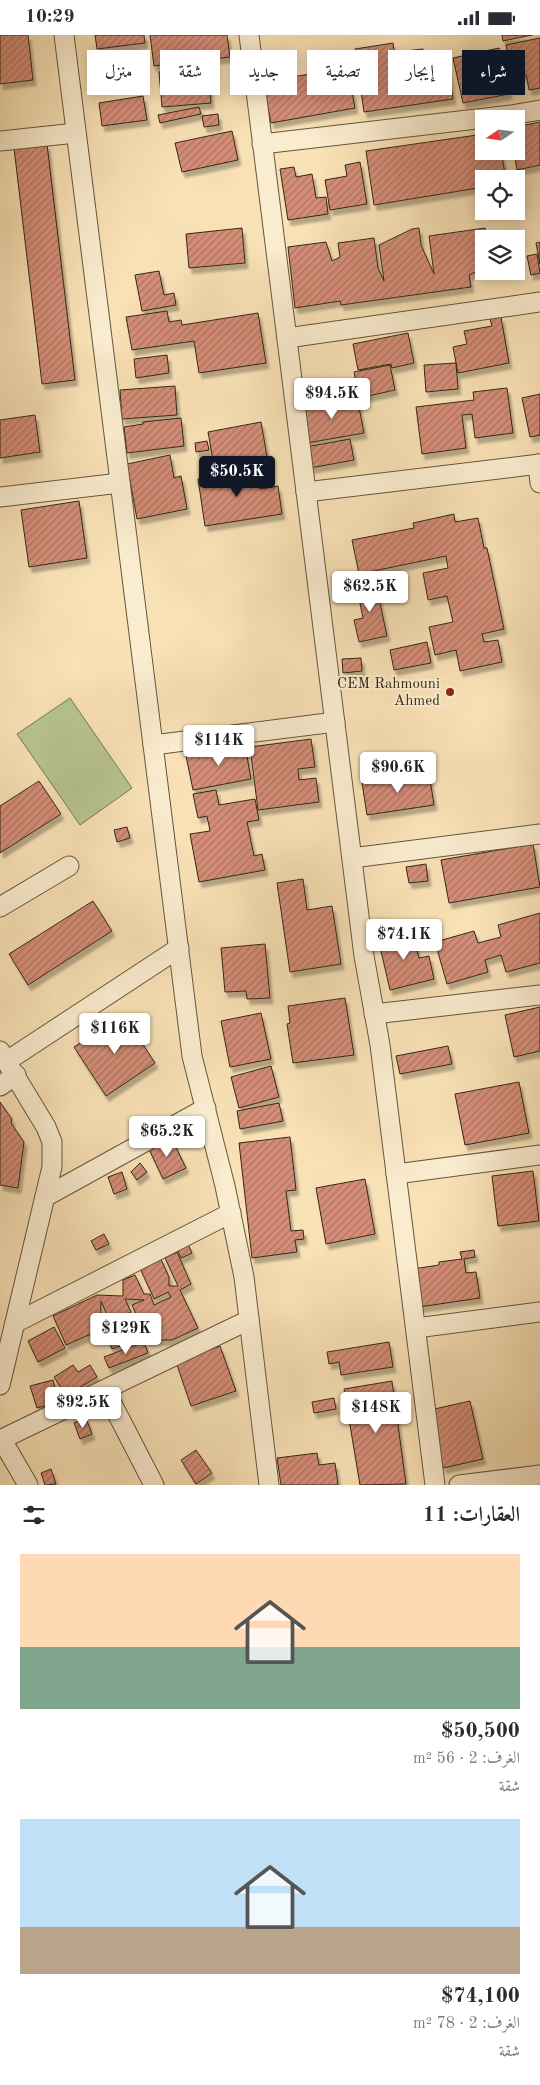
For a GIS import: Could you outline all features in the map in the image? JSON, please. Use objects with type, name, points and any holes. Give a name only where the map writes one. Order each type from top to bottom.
[{"type":"street","points":[[64,35],[192,1056],[231,1213],[244,1277],[269,1485]]},
{"type":"street","points":[[249,35],[364,956],[396,1173],[435,1485]]},
{"type":"street","points":[[262,144],[540,110]]},
{"type":"street","points":[[0,141],[76,133]]},
{"type":"street","points":[[287,339],[540,303]]},
{"type":"street","points":[[306,492],[539,464],[540,483]]},
{"type":"street","points":[[0,497],[120,483]]},
{"type":"street","points":[[153,745],[335,722]]},
{"type":"street","points":[[352,859],[540,835]]},
{"type":"street","points":[[0,907],[69,867]]},
{"type":"street","points":[[0,1086],[8,1062],[179,948]]},
{"type":"street","points":[[374,1014],[540,995]]},
{"type":"street","points":[[0,1385],[52,1167],[52,1142],[46,1127],[8,1062]]},
{"type":"street","points":[[45,1197],[206,1109]]},
{"type":"street","points":[[396,1173],[540,1155]]},
{"type":"street","points":[[15,1323],[231,1213]]},
{"type":"street","points":[[416,1328],[540,1311]]},
{"type":"street","points":[[28,1485],[1,1440],[249,1320]]},
{"type":"street","points":[[105,1389],[154,1485]]},
{"type":"street","points":[[459,1485],[540,1475]]},
{"type":"green space","points":[[70,698],[132,788],[80,825],[17,734]]},
{"type":"building","points":[[0,35],[28,35],[33,80],[0,84]]},
{"type":"building","points":[[95,35],[144,35],[145,43],[97,49]]},
{"type":"building","points":[[150,35],[227,35],[230,57],[220,58],[220,50],[160,50],[160,65],[154,66]]},
{"type":"building","points":[[502,35],[532,35],[503,41]]},
{"type":"building","points":[[540,38],[540,88],[529,90],[525,74],[525,50],[507,50],[506,45]]},
{"type":"building","points":[[393,43],[394,50],[388,50],[388,95],[452,95],[452,93],[453,99],[364,112],[362,95],[378,95],[378,50],[355,49]]},
{"type":"building","points":[[462,56],[462,95],[504,95],[463,103],[453,58]]},
{"type":"building","points":[[307,75],[307,95],[353,95],[355,108],[271,123],[266,95],[297,95],[297,76]]},
{"type":"building","points":[[161,95],[210,95],[211,103],[162,107]]},
{"type":"building","points":[[143,96],[147,120],[102,126],[99,103]]},
{"type":"building","points":[[199,107],[201,114],[160,123],[158,115]]},
{"type":"building","points":[[218,114],[219,125],[204,127],[202,116]]},
{"type":"building","points":[[540,122],[540,165],[517,170],[515,160],[525,160],[525,125]]},
{"type":"building","points":[[232,131],[238,160],[182,172],[175,143]]},
{"type":"building","points":[[475,135],[475,160],[503,160],[504,170],[475,170],[475,188],[374,205],[366,151]]},
{"type":"building","points":[[47,144],[75,380],[42,384],[14,148]]},
{"type":"building","points":[[360,162],[367,204],[330,210],[325,180],[347,176],[345,165]]},
{"type":"building","points":[[294,167],[296,177],[312,174],[316,198],[326,197],[328,214],[288,220],[280,169]]},
{"type":"building","points":[[242,228],[245,263],[189,268],[186,234]]},
{"type":"building","points":[[419,228],[421,245],[434,274],[429,236],[485,228],[485,230],[475,230],[475,272],[469,275],[471,287],[341,305],[340,301],[295,308],[288,247],[326,242],[332,261],[340,257],[338,243],[374,238],[378,268],[384,281],[379,245],[412,229]]},
{"type":"building","points":[[540,242],[540,264],[536,243]]},
{"type":"building","points":[[537,254],[540,273],[531,275],[527,256]]},
{"type":"building","points":[[159,271],[164,295],[174,293],[176,305],[142,311],[135,275]]},
{"type":"building","points":[[167,311],[169,322],[181,320],[182,325],[258,313],[266,363],[199,373],[194,341],[132,350],[126,317]]},
{"type":"building","points":[[501,317],[509,363],[458,373],[453,347],[467,344],[464,331],[492,326],[490,319]]},
{"type":"building","points":[[408,333],[414,363],[392,368],[391,364],[358,370],[353,344]]},
{"type":"building","points":[[167,355],[169,373],[136,378],[134,359]]},
{"type":"building","points":[[456,363],[458,389],[426,392],[424,365]]},
{"type":"building","points":[[390,365],[395,390],[359,398],[354,372]]},
{"type":"building","points":[[175,386],[177,415],[122,419],[120,390]]},
{"type":"building","points":[[507,388],[513,433],[475,438],[472,414],[462,415],[466,448],[422,454],[416,407],[474,400],[473,392]]},
{"type":"building","points":[[540,394],[540,435],[530,437],[522,398]]},
{"type":"building","points":[[357,397],[364,433],[307,443],[300,407]]},
{"type":"building","points":[[35,415],[40,452],[0,458],[0,420]]},
{"type":"building","points":[[181,418],[184,446],[127,453],[124,427],[143,424],[143,422]]},
{"type":"building","points":[[261,422],[268,462],[215,472],[208,432]]},
{"type":"building","points":[[350,439],[354,460],[310,468],[306,447]]},
{"type":"building","points":[[207,441],[209,450],[196,452],[195,443]]},
{"type":"building","points":[[170,455],[174,478],[181,476],[187,509],[137,519],[127,464]]},
{"type":"building","points":[[257,470],[260,489],[278,486],[282,514],[205,526],[198,479]]},
{"type":"building","points":[[79,501],[87,558],[29,567],[21,510]]},
{"type":"building","points":[[454,514],[455,522],[478,518],[484,548],[487,548],[504,629],[482,634],[484,642],[498,640],[502,662],[460,671],[456,650],[435,655],[429,627],[453,622],[447,596],[428,600],[423,573],[448,568],[446,556],[359,574],[352,540],[414,528],[413,523]]},
{"type":"building","points":[[375,580],[387,636],[359,642],[354,620],[363,618],[356,584]]},
{"type":"building","points":[[427,642],[431,663],[394,670],[390,650]]},
{"type":"building","points":[[361,658],[362,671],[343,673],[342,659]]},
{"type":"building","points":[[311,739],[315,767],[298,769],[299,780],[316,778],[319,802],[258,810],[250,747]]},
{"type":"building","points":[[245,745],[251,779],[193,790],[186,756]]},
{"type":"building","points":[[429,773],[434,805],[367,815],[362,783]]},
{"type":"building","points":[[39,781],[61,814],[0,853],[0,806]]},
{"type":"building","points":[[216,790],[219,805],[255,799],[259,820],[247,822],[254,856],[262,854],[265,870],[199,882],[190,834],[210,831],[207,816],[198,818],[193,794]]},
{"type":"building","points":[[127,827],[130,838],[117,842],[114,830]]},
{"type":"building","points":[[533,844],[540,887],[449,903],[441,860]]},
{"type":"building","points":[[426,864],[428,881],[409,883],[406,867]]},
{"type":"building","points":[[303,879],[307,910],[332,906],[341,964],[290,972],[277,883]]},
{"type":"building","points":[[93,901],[112,931],[28,985],[9,954]]},
{"type":"building","points":[[540,913],[540,963],[506,972],[501,955],[485,960],[488,972],[447,984],[435,942],[474,931],[478,943],[501,937],[498,925]]},
{"type":"building","points":[[412,930],[419,958],[429,956],[434,979],[390,990],[378,938]]},
{"type":"building","points":[[265,944],[270,998],[247,999],[246,991],[225,992],[221,948]]},
{"type":"building","points":[[345,998],[354,1055],[293,1063],[287,1024],[290,1023],[288,1006]]},
{"type":"building","points":[[540,1007],[540,1051],[514,1057],[505,1015]]},
{"type":"building","points":[[261,1013],[271,1059],[230,1067],[221,1021]]},
{"type":"building","points":[[124,1015],[155,1063],[106,1096],[74,1047]]},
{"type":"building","points":[[448,1046],[452,1064],[400,1074],[396,1056]]},
{"type":"building","points":[[271,1066],[279,1097],[239,1108],[231,1077]]},
{"type":"building","points":[[519,1082],[529,1133],[465,1145],[455,1094]]},
{"type":"building","points":[[0,1102],[12,1119],[11,1123],[24,1142],[18,1188],[0,1185]]},
{"type":"building","points":[[279,1103],[283,1121],[240,1129],[237,1111]]},
{"type":"building","points":[[171,1137],[186,1168],[163,1179],[148,1147]]},
{"type":"building","points":[[290,1137],[296,1190],[286,1191],[291,1231],[303,1230],[304,1239],[295,1240],[297,1252],[252,1258],[239,1143]]},
{"type":"building","points":[[140,1163],[147,1172],[137,1180],[131,1172]]},
{"type":"building","points":[[533,1171],[539,1221],[498,1226],[492,1176]]},
{"type":"building","points":[[122,1172],[127,1189],[114,1194],[108,1177]]},
{"type":"building","points":[[365,1179],[375,1234],[326,1244],[316,1188]]},
{"type":"building","points":[[104,1234],[109,1244],[96,1250],[91,1241]]},
{"type":"building","points":[[188,1244],[192,1253],[181,1258],[177,1249]]},
{"type":"building","points":[[474,1250],[475,1257],[464,1259],[466,1273],[476,1272],[480,1298],[419,1307],[413,1269],[439,1265],[439,1262],[462,1259],[460,1252]]},
{"type":"building","points":[[177,1252],[191,1284],[180,1290],[198,1328],[172,1340],[147,1340],[132,1305],[144,1300],[125,1299],[131,1312],[110,1322],[101,1301],[100,1330],[66,1345],[53,1316],[97,1295],[123,1296],[123,1280],[135,1275],[144,1294],[150,1294],[154,1305],[171,1297],[168,1292],[154,1299],[139,1266],[160,1257],[169,1277],[169,1286],[178,1286],[165,1258]]},
{"type":"building","points":[[54,1327],[65,1348],[38,1362],[28,1341]]},
{"type":"building","points":[[119,1335],[123,1345],[112,1349],[108,1339]]},
{"type":"building","points":[[144,1342],[148,1353],[109,1368],[104,1357]]},
{"type":"building","points":[[389,1342],[393,1367],[341,1375],[339,1362],[329,1364],[327,1352]]},
{"type":"building","points":[[220,1346],[236,1391],[191,1406],[176,1362]]},
{"type":"building","points":[[73,1365],[78,1372],[90,1365],[97,1377],[66,1396],[54,1377]]},
{"type":"building","points":[[53,1380],[59,1402],[37,1408],[30,1386]]},
{"type":"building","points":[[392,1381],[406,1484],[360,1485],[344,1389]]},
{"type":"building","points":[[334,1398],[336,1409],[314,1413],[312,1402]]},
{"type":"building","points":[[470,1401],[483,1459],[443,1468],[430,1410]]},
{"type":"building","points":[[86,1418],[92,1434],[80,1439],[74,1423]]},
{"type":"building","points":[[196,1450],[212,1473],[196,1484],[181,1460]]},
{"type":"building","points":[[317,1453],[319,1465],[335,1463],[338,1485],[281,1485],[277,1458]]},
{"type":"building","points":[[51,1469],[56,1484],[45,1485],[41,1473]]},
{"type":"place","name":"CEM Rahmouni Ahmed","points":[[450,692]]}]
